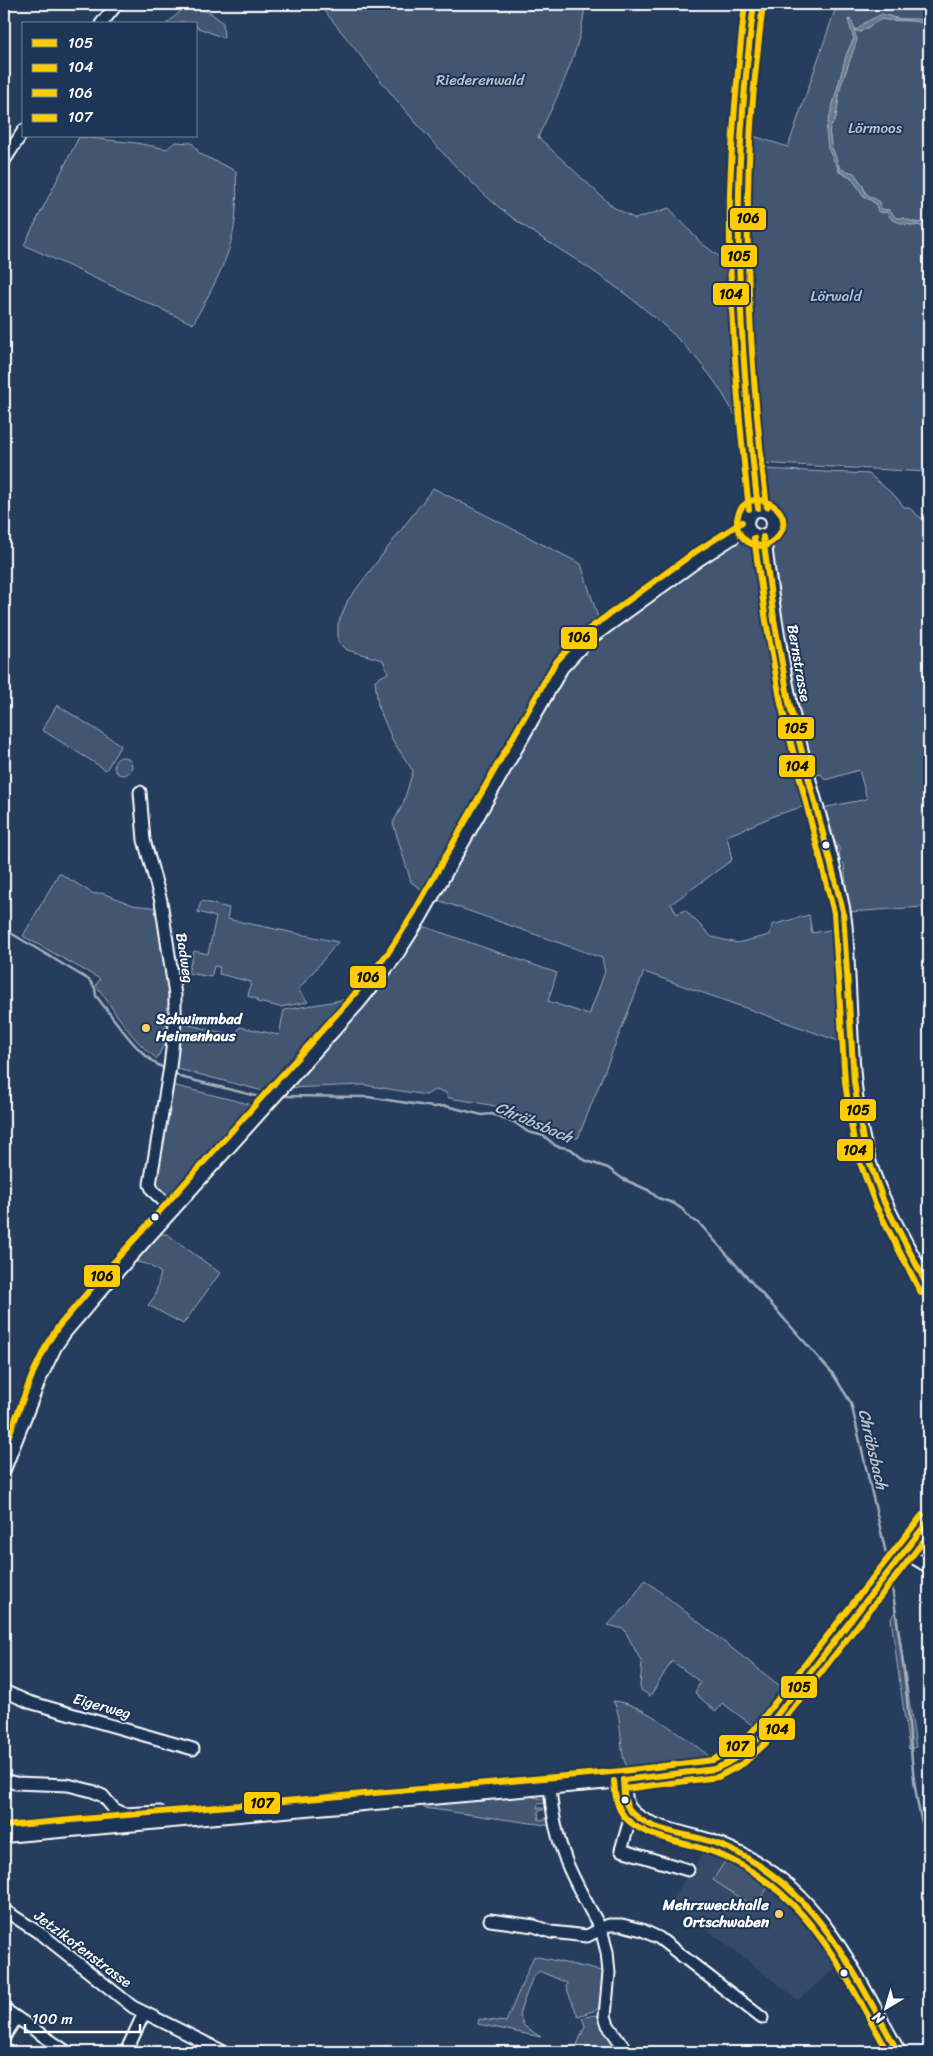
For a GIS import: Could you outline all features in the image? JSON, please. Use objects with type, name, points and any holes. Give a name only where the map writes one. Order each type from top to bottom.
[{"type":"main road","points":[[754,4],[742,114],[738,231],[741,334],[758,508]]},
{"type":"main road","points":[[758,508],[770,512],[774,520],[771,533],[763,537],[755,536],[747,529],[745,523],[747,516],[758,508]]},
{"type":"main road","name":"Bernstrasse","points":[[763,537],[789,704],[836,879],[843,920],[856,1090],[864,1146],[873,1176],[887,1209],[929,1289]]},
{"type":"main road","points":[[4,1835],[550,1787],[715,1769],[745,1753],[760,1738],[929,1520]]},
{"type":"main road","points":[[623,1780],[625,1798],[632,1813],[649,1822],[735,1852],[765,1869],[797,1894],[813,1911],[833,1938],[898,2052]]},
{"type":"street","points":[[103,22],[118,4]]},
{"type":"street","points":[[4,161],[22,133]]},
{"type":"street","points":[[4,1471],[56,1346],[82,1312],[364,998],[407,941],[554,680],[571,657],[587,641],[700,559],[747,529]]},
{"type":"street","name":"Badweg","points":[[140,792],[144,840],[160,901],[175,983],[175,1022],[169,1071],[150,1184],[153,1191],[173,1210]]},
{"type":"street","points":[[904,1552],[929,1567]]},
{"type":"street","name":"Eigerweg","points":[[4,1691],[29,1702],[193,1749]]},
{"type":"street","points":[[4,1780],[15,1783],[68,1785],[92,1791],[103,1796],[114,1810],[124,1814],[160,1812]]},
{"type":"street","points":[[550,1787],[553,1815],[566,1863],[601,1929],[607,1952],[609,1973],[605,2016],[608,2025],[628,2052]]},
{"type":"street","points":[[632,1813],[621,1850],[688,1870]]},
{"type":"street","name":"Jetzikofenstrasse","points":[[4,1910],[44,1936],[133,2007],[224,2052]]},
{"type":"street","points":[[490,1920],[534,1926],[551,1932],[587,1936],[609,1925],[622,1925],[651,1934],[762,2018]]},
{"type":"street","points":[[4,2009],[67,2052]]},
{"type":"street","points":[[126,2052],[144,2013]]},
{"type":"street","points":[[4,2037],[16,2018]]},
{"type":"shaded area","points":[[882,14],[898,19],[919,19],[929,23],[929,26],[911,21],[881,19],[860,32],[854,30],[857,40],[840,88],[836,117],[829,130],[831,145],[840,169],[854,173],[866,194],[880,202],[881,209],[889,210],[896,218],[903,218],[916,223],[925,222],[929,227],[929,231],[918,225],[896,221],[887,212],[878,212],[876,204],[863,195],[851,177],[840,172],[828,149],[826,130],[847,53],[854,39],[848,20],[851,20],[857,30],[866,22]]},
{"type":"shaded area","points":[[708,1847],[733,1857],[774,1882],[810,1916],[841,1964],[798,2000],[670,1901]]},
{"type":"green space","name":"Riederenwald","points":[[319,4],[585,4],[579,37],[568,72],[538,137],[613,207],[635,219],[669,208],[701,243],[724,260],[729,220],[734,221],[735,288],[733,336],[744,432],[714,381],[686,347],[634,300],[591,269],[513,219],[485,195],[419,127]]},
{"type":"green space","name":"Lörwald","points":[[839,4],[929,4],[929,23],[887,15],[866,22],[857,30],[851,20],[848,19],[854,38],[847,53],[826,130],[839,172],[851,177],[865,197],[877,204],[882,213],[887,212],[892,220],[914,226],[919,225],[929,231],[929,472],[757,463],[742,289],[747,134],[788,147],[834,13]]},
{"type":"green space","points":[[192,7],[211,13],[223,23],[224,38],[198,28],[198,22],[168,22],[183,9]]},
{"type":"green space","name":"Lörmoos","points":[[881,19],[911,21],[929,26],[929,227],[925,222],[895,218],[891,212],[881,210],[880,202],[866,194],[854,173],[840,169],[831,145],[829,130],[836,117],[840,88],[855,45],[854,30],[860,32]]},
{"type":"green space","points":[[78,138],[136,143],[167,149],[175,142],[192,143],[200,154],[236,171],[237,196],[233,235],[219,274],[193,324],[24,245]]},
{"type":"green space","points":[[763,469],[869,474],[896,497],[904,507],[908,507],[929,525],[929,924],[924,919],[922,907],[849,912],[844,864],[840,860],[839,848],[829,831],[822,808],[867,799],[859,770],[825,780],[821,774],[813,776],[794,704],[769,544],[772,544],[773,538],[780,529],[780,517],[766,499],[760,471]]},
{"type":"green space","points":[[433,488],[581,564],[601,627],[735,542],[747,539],[756,545],[799,779],[811,804],[776,815],[727,836],[732,860],[671,904],[677,914],[685,910],[712,937],[737,943],[770,935],[772,925],[809,915],[812,933],[841,928],[847,1044],[644,972],[578,1138],[556,1133],[521,1114],[485,1104],[449,1098],[445,1092],[435,1090],[426,1095],[364,1085],[286,1088],[420,925],[557,973],[548,1001],[589,1015],[605,972],[602,958],[435,899],[411,882],[393,823],[403,804],[413,771],[393,741],[378,706],[375,680],[388,673],[383,660],[347,650],[338,641],[338,624],[348,600]]},
{"type":"green space","points":[[57,705],[121,745],[106,770],[42,730]]},
{"type":"green space","points":[[123,757],[130,759],[132,766],[130,773],[123,775],[116,773],[114,766],[116,759]]},
{"type":"green space","points":[[59,873],[94,894],[102,893],[133,905],[159,908],[173,983],[170,1018],[159,1038],[165,1042],[157,1059],[140,1044],[116,1014],[96,985],[100,979],[23,936]]},
{"type":"green space","points":[[201,901],[229,908],[227,919],[338,942],[298,990],[308,1002],[280,1007],[257,1002],[257,999],[248,996],[251,982],[219,974],[220,967],[214,966],[211,977],[188,973],[194,951],[208,954],[216,917],[198,912]]},
{"type":"green space","points":[[342,1000],[350,1001],[352,1007],[275,1094],[170,1067],[175,1022],[235,1035],[240,1027],[279,1035],[284,1010]]},
{"type":"green space","points":[[172,1085],[261,1107],[175,1200],[170,1200],[155,1187]]},
{"type":"green space","points":[[161,1234],[167,1234],[220,1273],[183,1324],[148,1305],[155,1296],[161,1273],[149,1265],[134,1261]]},
{"type":"green space","points":[[645,1580],[789,1693],[759,1730],[722,1703],[716,1712],[695,1693],[700,1682],[672,1661],[650,1696],[641,1690],[642,1663],[624,1629],[608,1625],[629,1603]]},
{"type":"green space","points":[[896,1610],[916,1747],[909,1749],[891,1619]]},
{"type":"green space","points":[[613,1701],[638,1708],[652,1716],[716,1761],[685,1767],[630,1770],[624,1758],[619,1718]]},
{"type":"green space","points":[[529,1796],[547,1800],[546,1803],[538,1804],[537,1808],[543,1808],[543,1810],[538,1811],[539,1820],[546,1819],[547,1807],[552,1826],[424,1808],[423,1804]]},
{"type":"green space","points":[[727,1858],[769,1886],[754,1907],[713,1880]]},
{"type":"green space","points":[[534,1956],[606,1972],[601,2006],[596,2010],[578,2016],[566,1987],[567,1983],[539,1971],[532,1979],[519,2014],[524,2026],[541,2037],[478,2024],[479,2019],[506,2022]]},
{"type":"green space","points":[[594,2015],[602,2017],[625,2052],[610,2052],[577,2045],[585,2026],[582,2018]]},
{"type":"waterway","name":"Chräbsbach","points":[[4,929],[89,980],[95,988],[96,996],[128,1037],[156,1064],[166,1069]]},
{"type":"waterway","name":"Chräbsbach","points":[[174,1072],[180,1077],[256,1096],[271,1096]]},
{"type":"waterway","name":"Chräbsbach","points":[[282,1096],[368,1097],[433,1107],[446,1106],[482,1115],[492,1114],[514,1122],[528,1132],[544,1136],[556,1146],[571,1149],[584,1160],[608,1168],[623,1179],[648,1190],[658,1198],[673,1203],[682,1209],[691,1219],[699,1223],[833,1374],[851,1403],[888,1562]]},
{"type":"waterway","name":"Chräbsbach","points":[[891,1579],[908,1707],[915,1788],[923,1826],[929,1843]]},
{"type":"transit line","name":"104","points":[[745,4],[734,121],[730,192],[730,271],[734,351],[749,509]]},
{"type":"transit line","name":"105","points":[[754,4],[742,122],[739,272],[743,351],[758,508]]},
{"type":"transit line","name":"106","points":[[763,5],[751,123],[748,273],[758,429],[767,507]]},
{"type":"transit line","name":"106","points":[[737,520],[742,507],[751,501],[762,500],[772,505],[780,512],[783,523],[780,534],[767,545]]},
{"type":"transit line","name":"106","points":[[737,520],[737,526],[744,539],[752,544],[763,546]]},
{"type":"transit line","name":"106","points":[[4,1448],[33,1373],[48,1342],[58,1327],[352,997],[388,953],[413,914],[555,663],[582,634],[695,552],[742,522]]},
{"type":"transit line","name":"105","points":[[763,537],[774,619],[789,702],[843,911],[854,1081],[864,1147],[884,1202],[929,1289]]},
{"type":"transit line","name":"104","points":[[754,538],[781,704],[834,913],[845,1082],[855,1149],[876,1206],[921,1293]]},
{"type":"transit line","name":"107","points":[[4,1826],[622,1771],[713,1760],[734,1749],[752,1732],[922,1515]]},
{"type":"transit line","name":"105","points":[[623,1780],[715,1769],[733,1760],[749,1748],[759,1738],[929,1520]]},
{"type":"transit line","name":"104","points":[[624,1789],[718,1777],[744,1763],[766,1743],[929,1534]]},
{"type":"transit line","name":"105","points":[[623,1780],[626,1802],[629,1809],[637,1817],[666,1831],[719,1844],[747,1858],[773,1875],[797,1896],[836,1944],[898,2052]]},
{"type":"transit line","name":"104","points":[[614,1781],[618,1807],[626,1819],[635,1826],[646,1832],[724,1856],[768,1883],[791,1902],[828,1948],[888,2052]]},
{"type":"place","name":"Schwimmbad Heimenhaus","points":[[146,1028]]},
{"type":"place","name":"Mehrzweckhalle Ortschwaben","points":[[779,1914]]}]
